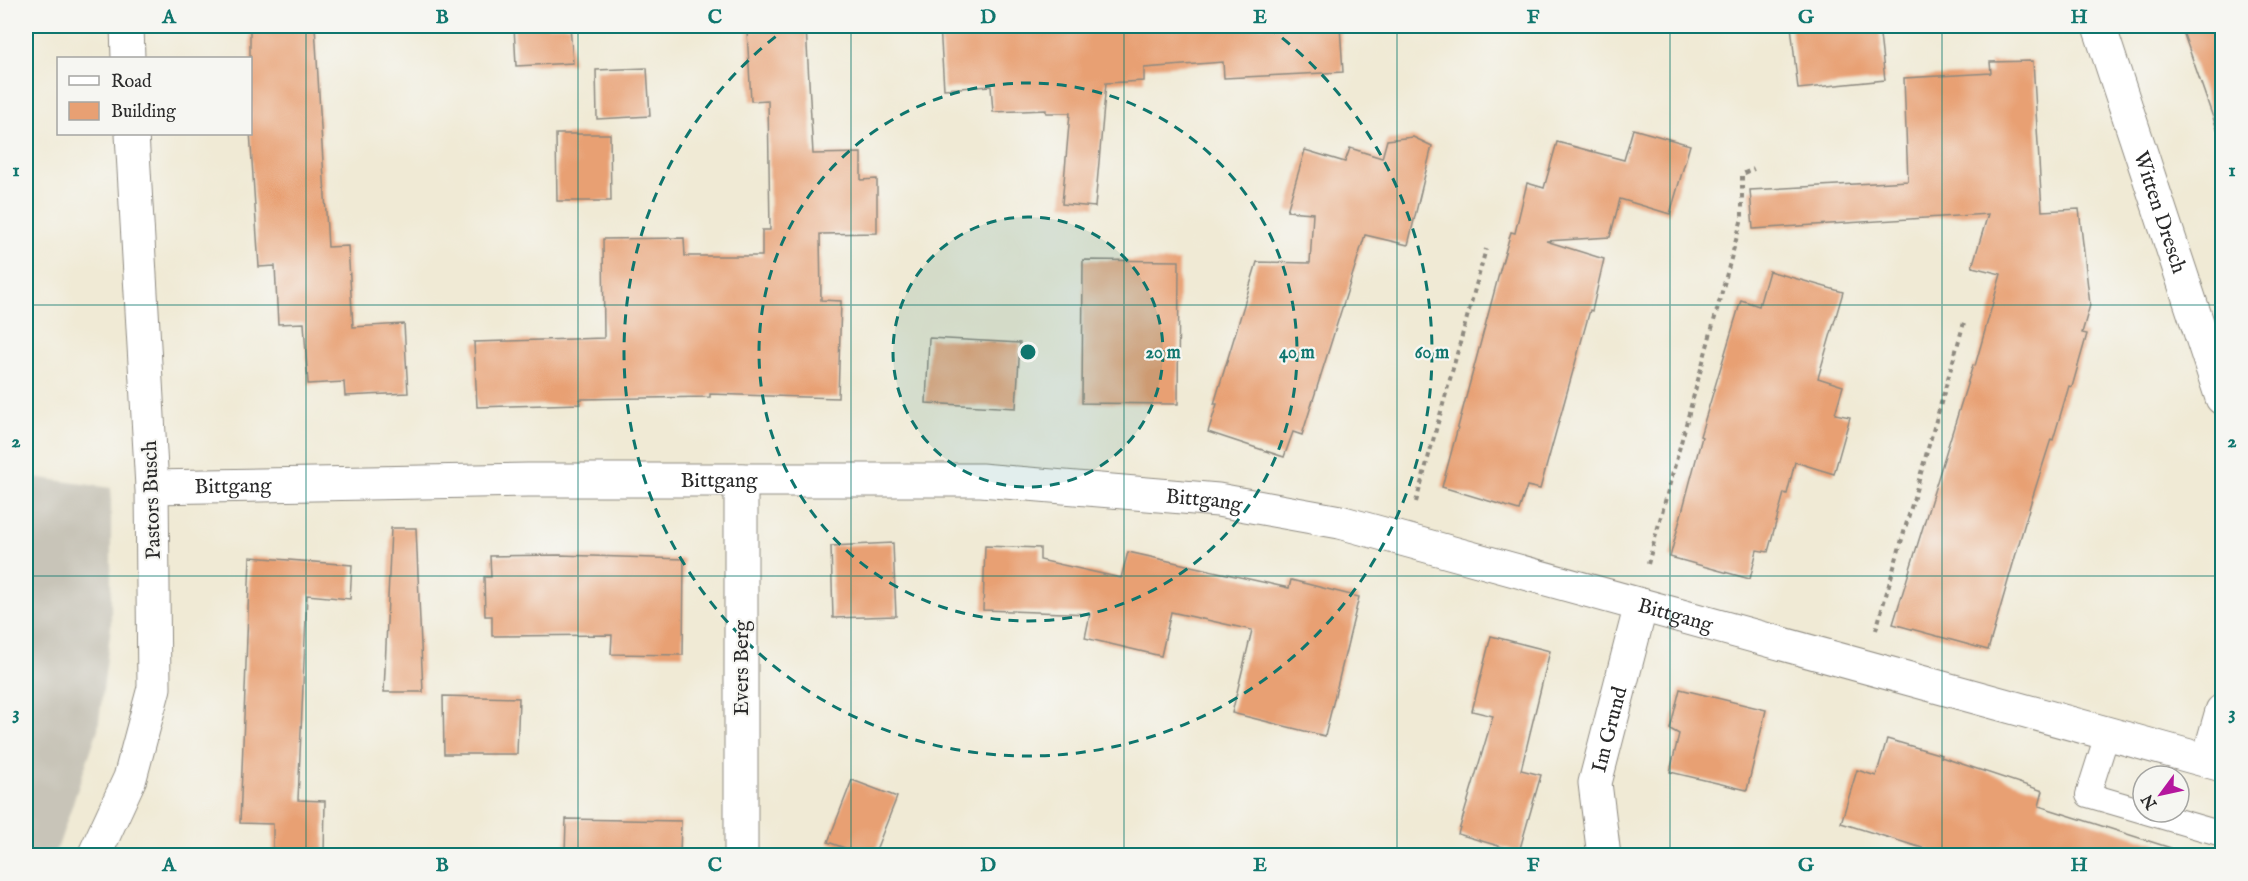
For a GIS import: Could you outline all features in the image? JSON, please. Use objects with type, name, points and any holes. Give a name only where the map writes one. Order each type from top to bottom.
[{"type":"street","points":[[127,26],[128,57]]},
{"type":"street","name":"Witten Dresch","points":[[2098,26],[2223,398]]},
{"type":"street","name":"Pastors Busch","points":[[93,855],[130,778],[154,688],[152,487],[132,135]]},
{"type":"street","name":"Bittgang","points":[[152,487],[528,480],[981,480],[1218,500],[1340,522],[2216,762]]},
{"type":"street","name":"Evers Berg","points":[[741,480],[741,855]]},
{"type":"street","name":"Im Grund","points":[[1604,855],[1595,783],[1641,605]]},
{"type":"street","points":[[2216,762],[2223,711]]},
{"type":"lane","points":[[2108,732],[2088,795],[2131,808]]},
{"type":"lane","points":[[2187,824],[2223,834]]},
{"type":"path","points":[[1641,605],[1650,554],[1742,218],[1742,174],[1754,169]]},
{"type":"path","points":[[1406,540],[1486,249]]},
{"type":"path","points":[[1865,666],[1965,319]]},
{"type":"shaded area","points":[[26,476],[111,488],[111,626],[98,729],[58,847],[51,855],[26,855]]},
{"type":"building","points":[[250,26],[315,26],[328,247],[348,246],[353,327],[404,324],[408,393],[345,396],[344,382],[308,384],[304,323],[278,324],[275,266],[259,267],[250,135],[252,57],[250,57]]},
{"type":"building","points":[[514,26],[570,26],[573,63],[516,66]]},
{"type":"building","points":[[940,26],[1340,26],[1343,72],[1224,78],[1223,62],[1144,68],[1144,81],[1106,83],[1095,207],[1062,204],[1070,113],[1046,113],[1046,110],[993,112],[991,86],[944,89]]},
{"type":"building","points":[[1791,26],[1879,26],[1885,80],[1798,89]]},
{"type":"building","points":[[2181,26],[2223,26],[2223,128],[2217,129]]},
{"type":"building","points":[[806,27],[813,154],[861,153],[861,180],[877,179],[877,233],[820,234],[821,300],[841,301],[838,398],[710,394],[710,397],[580,399],[581,404],[477,407],[474,342],[604,338],[603,239],[684,238],[685,256],[762,256],[762,230],[770,230],[768,100],[751,101],[747,31]]},
{"type":"building","points":[[2033,61],[2042,211],[2079,209],[2090,305],[2082,333],[2087,334],[2072,387],[2069,386],[2053,440],[2051,439],[1988,650],[1893,624],[1973,365],[1975,366],[2001,274],[1972,267],[1988,214],[1753,229],[1750,190],[1908,181],[1904,78],[1991,73],[1990,62]]},
{"type":"building","points":[[647,68],[650,116],[597,119],[596,70]]},
{"type":"building","points":[[1633,129],[1690,145],[1670,214],[1620,199],[1610,237],[1546,241],[1604,259],[1592,311],[1590,310],[1540,489],[1527,486],[1519,510],[1442,487],[1500,270],[1511,232],[1515,233],[1527,183],[1544,188],[1557,142],[1624,160]]},
{"type":"building","points":[[556,134],[610,134],[611,201],[557,201]]},
{"type":"building","points":[[1413,137],[1432,146],[1408,245],[1365,235],[1302,435],[1293,432],[1284,457],[1208,432],[1217,404],[1214,404],[1257,262],[1310,263],[1313,213],[1287,211],[1305,150],[1345,162],[1350,148],[1382,158],[1387,140]]},
{"type":"building","points":[[1083,260],[1179,261],[1178,404],[1082,403]]},
{"type":"building","points":[[1769,271],[1843,292],[1818,378],[1843,386],[1835,414],[1850,417],[1834,474],[1795,462],[1768,552],[1757,550],[1750,579],[1670,557],[1702,437],[1700,436],[1741,300],[1759,306]]},
{"type":"building","points":[[929,338],[1020,343],[1016,408],[926,403]]},
{"type":"building","points":[[391,528],[416,528],[423,692],[384,692]]},
{"type":"building","points":[[893,543],[896,616],[833,618],[831,546]]},
{"type":"building","points":[[985,546],[1040,548],[1040,560],[1121,578],[1128,552],[1289,588],[1291,580],[1359,597],[1325,736],[1232,713],[1252,630],[1171,612],[1161,656],[1085,638],[1090,614],[983,610]]},
{"type":"building","points":[[560,555],[684,559],[683,655],[611,654],[612,635],[492,636],[492,616],[485,616],[484,577],[491,577],[490,556]]},
{"type":"building","points":[[250,557],[352,565],[350,599],[307,595],[298,800],[325,801],[324,855],[273,855],[273,824],[240,823]]},
{"type":"building","points":[[1491,636],[1550,651],[1521,770],[1541,775],[1519,852],[1458,834],[1493,716],[1472,711]]},
{"type":"building","points":[[1680,689],[1766,710],[1747,790],[1670,772],[1679,734],[1670,729]]},
{"type":"building","points":[[443,696],[519,698],[517,754],[444,754]]},
{"type":"building","points":[[1887,739],[1942,755],[1941,757],[2043,791],[2039,806],[2171,848],[2170,855],[1945,855],[1841,823],[1857,770],[1876,776]]},
{"type":"building","points":[[852,780],[897,797],[874,855],[864,855],[828,842]]},
{"type":"building","points":[[566,819],[681,821],[680,855],[565,855]]}]
